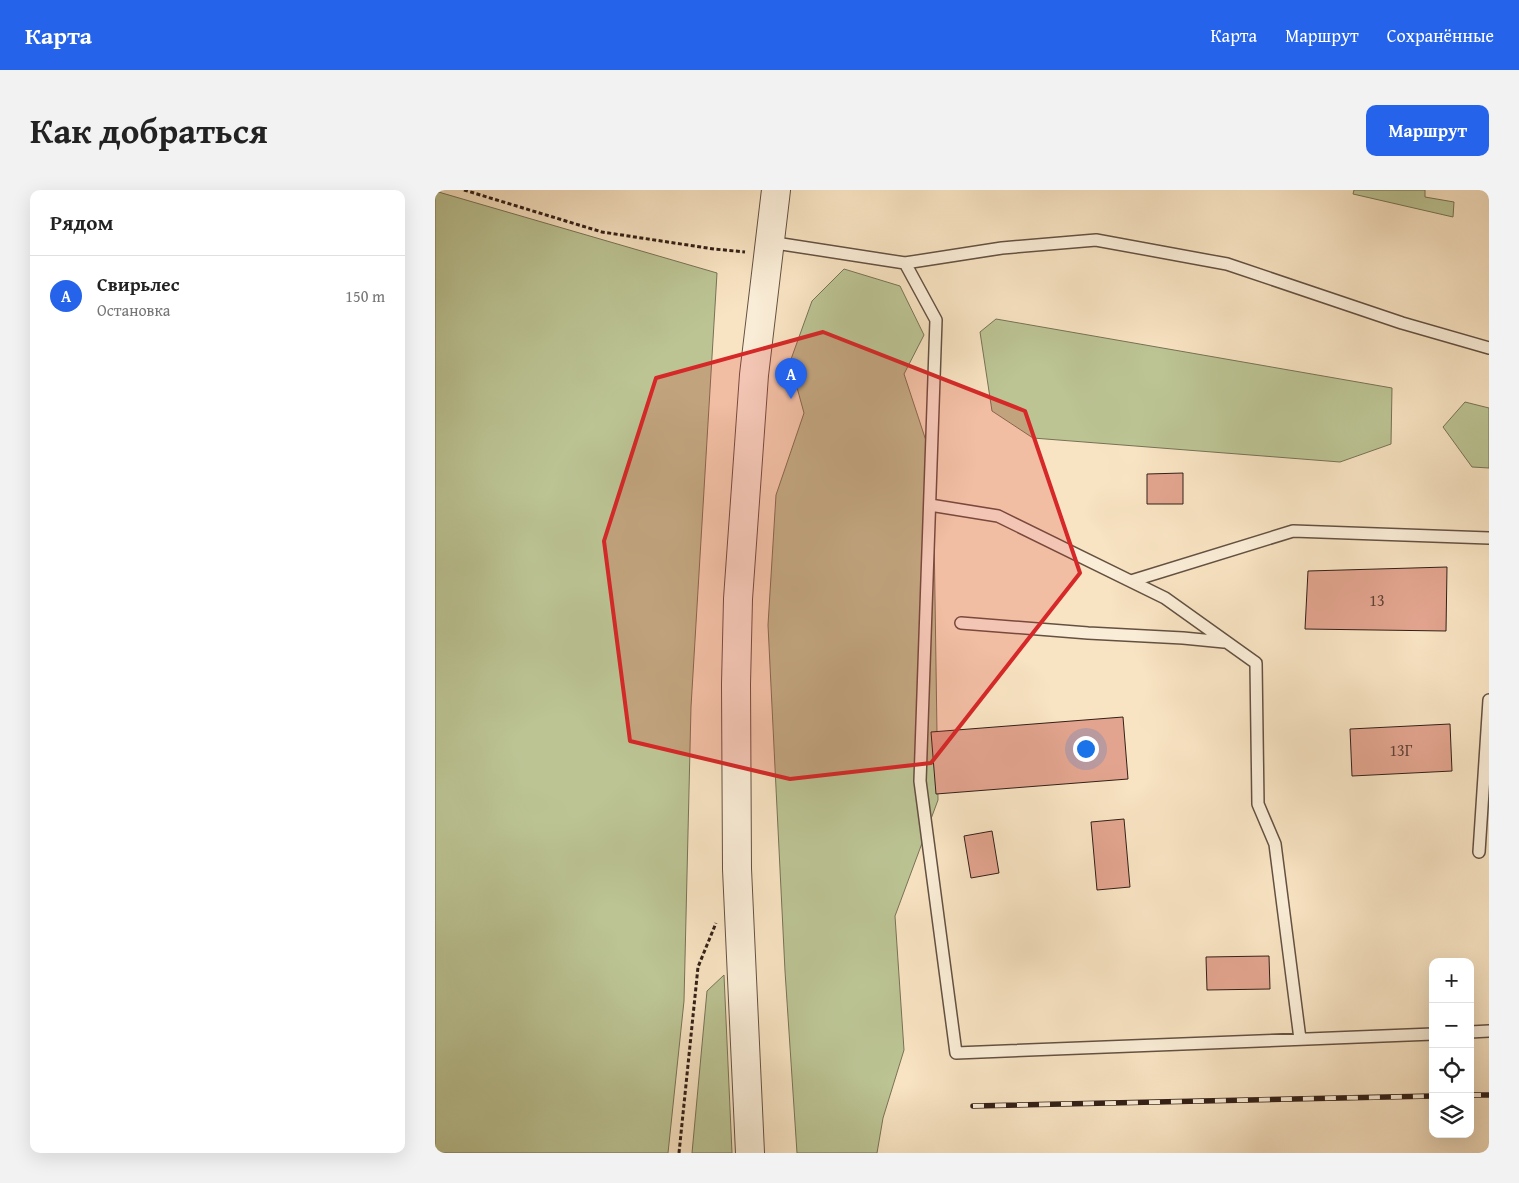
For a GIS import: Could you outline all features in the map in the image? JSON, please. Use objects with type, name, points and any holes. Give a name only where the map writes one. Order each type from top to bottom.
[{"type":"street","points":[[750,1153],[737,869],[738,608],[754,374],[776,190]]},
{"type":"lane","points":[[769,248],[905,263],[1002,248],[1096,240],[1227,264],[1402,323],[1489,348]]},
{"type":"lane","points":[[905,263],[936,320],[920,781],[956,1053],[1429,1034]]},
{"type":"lane","points":[[929,504],[998,516],[1165,598],[1256,663],[1258,804],[1275,844],[1300,1039]]},
{"type":"lane","points":[[1131,581],[1293,532],[1489,538]]},
{"type":"lane","points":[[961,623],[1226,642]]},
{"type":"lane","points":[[1479,852],[1489,700]]},
{"type":"lane","points":[[1474,1032],[1489,1032]]},
{"type":"path","points":[[464,190],[602,232],[714,249],[769,248]]},
{"type":"path","points":[[679,1153],[698,967],[716,923]]},
{"type":"highlighted area","points":[[823,332],[1025,411],[1080,573],[931,763],[790,779],[630,741],[604,541],[656,378]]},
{"type":"green space","points":[[1354,190],[1425,190],[1425,197],[1454,202],[1453,217],[1353,194]]},
{"type":"green space","points":[[435,191],[717,273],[691,707],[684,1001],[668,1153],[435,1153]]},
{"type":"green space","points":[[844,269],[900,286],[924,335],[904,374],[933,462],[938,800],[895,916],[904,1050],[883,1118],[877,1153],[797,1153],[785,971],[768,625],[776,495],[804,413],[790,362],[812,301]]},
{"type":"green space","points":[[996,319],[1392,388],[1391,444],[1340,462],[1033,438],[992,411],[980,332]]},
{"type":"green space","points":[[1465,402],[1489,408],[1489,468],[1472,467],[1443,427]]},
{"type":"green space","points":[[724,975],[732,1153],[692,1153],[707,991]]},
{"type":"building","points":[[1183,473],[1183,504],[1147,504],[1147,474]]},
{"type":"building","points":[[1447,567],[1446,631],[1305,629],[1308,571]]},
{"type":"building","points":[[1123,717],[1128,779],[936,794],[931,732]]},
{"type":"building","points":[[1450,724],[1452,771],[1352,776],[1350,729]]},
{"type":"building","points":[[1124,819],[1130,887],[1097,890],[1091,822]]},
{"type":"building","points":[[992,831],[999,873],[971,878],[964,836]]},
{"type":"building","points":[[1269,956],[1270,989],[1207,990],[1206,957]]},
{"type":"railway","points":[[1474,1095],[1489,1095]]},
{"type":"railway","points":[[973,1106],[1429,1096]]},
{"type":"place","name":"Свирьлес","points":[[791,399]]}]
